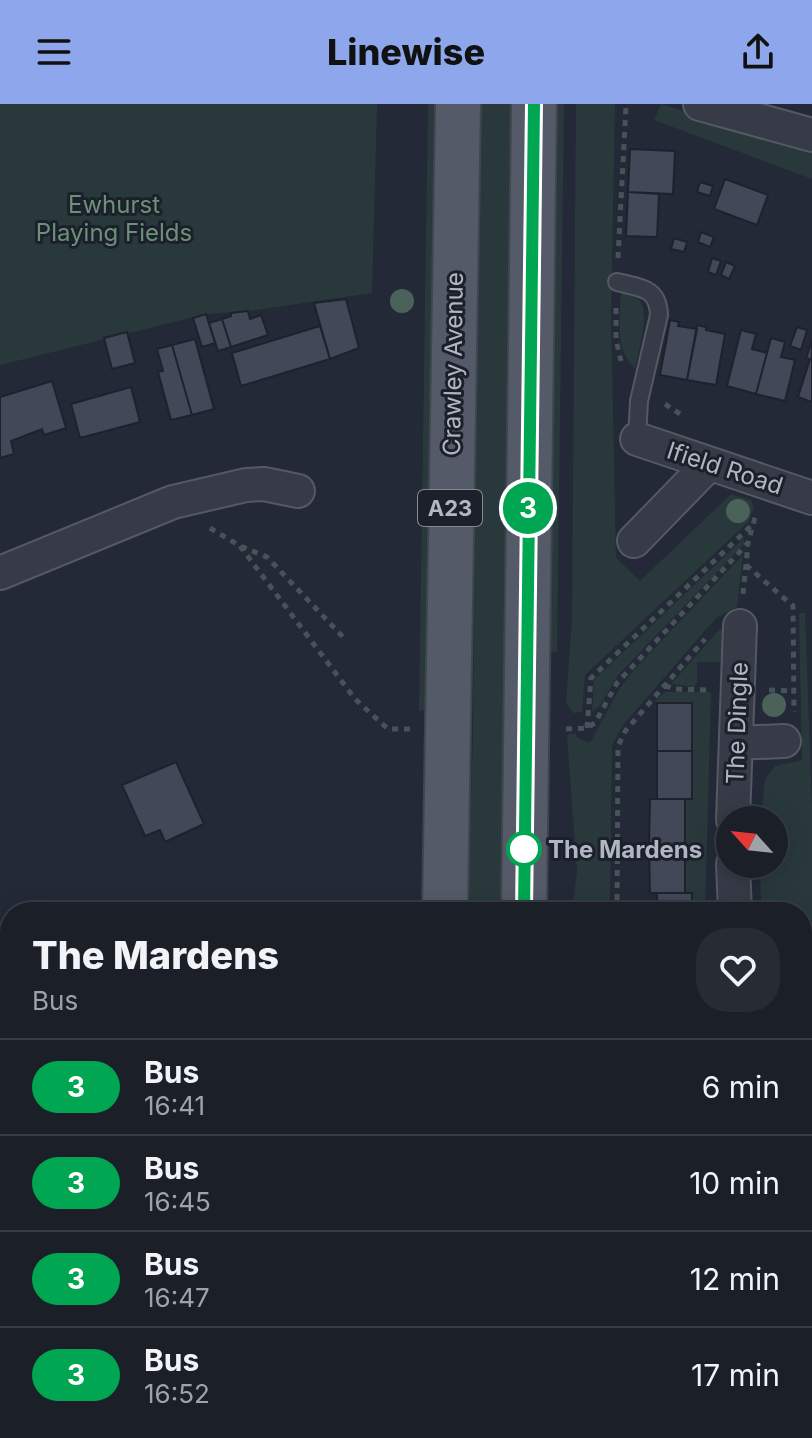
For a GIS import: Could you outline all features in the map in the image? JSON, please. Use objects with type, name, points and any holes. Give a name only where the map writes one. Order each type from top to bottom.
[{"type":"main road","name":"Crawley Avenue","points":[[445,902],[458,104]]},
{"type":"main road","points":[[524,902],[534,104]]},
{"type":"street","points":[[700,104],[812,135]]},
{"type":"street","name":"Ifield Road","points":[[637,439],[812,498]]},
{"type":"street","points":[[634,541],[708,465]]},
{"type":"street","points":[[0,573],[173,502],[246,485],[264,484],[298,491]]},
{"type":"street","name":"The Dingle","points":[[734,806],[740,622]]},
{"type":"street","points":[[736,743],[784,741]]},
{"type":"street","points":[[734,878],[735,902]]},
{"type":"lane","points":[[617,282],[647,290],[659,304],[639,401],[637,439]]},
{"type":"path","points":[[628,104],[616,340],[619,358],[628,371]]},
{"type":"path","points":[[173,502],[217,533],[267,557],[343,637]]},
{"type":"path","points":[[587,728],[591,678],[753,525],[748,543],[740,622],[726,618],[718,623],[626,730],[618,746],[617,902]]},
{"type":"path","points":[[562,729],[587,728],[595,723],[617,683],[748,543]]},
{"type":"path","points":[[240,546],[355,699],[388,729],[412,729]]},
{"type":"path","points":[[746,565],[793,606],[794,729],[784,741]]},
{"type":"green space","name":"Ewhurst Playing Fields","points":[[0,104],[377,104],[372,293],[206,314],[0,365]]},
{"type":"green space","points":[[428,104],[440,104],[429,709],[419,711]]},
{"type":"green space","points":[[479,104],[514,104],[503,745],[504,902],[467,902],[473,738]]},
{"type":"green space","points":[[550,104],[564,104],[557,652],[543,651]]},
{"type":"green space","points":[[576,104],[615,104],[611,314],[616,558],[640,581],[731,494],[751,500],[754,507],[749,521],[585,675],[582,712],[573,713],[566,703],[572,619]]},
{"type":"green space","points":[[661,104],[812,150],[812,179],[654,120]]},
{"type":"green space","points":[[621,293],[639,300],[644,313],[635,369],[621,343]]},
{"type":"green space","points":[[744,538],[744,544],[618,675],[599,707],[592,711],[594,680]]},
{"type":"green space","points":[[743,555],[737,607],[716,618],[623,725],[612,745],[610,902],[573,902],[577,871],[567,736],[576,734],[577,738],[590,743],[620,688]]},
{"type":"green space","points":[[799,613],[805,613],[812,902],[761,902],[760,878],[788,878],[788,806],[762,806],[765,779],[775,766],[802,760]]},
{"type":"green space","points":[[719,630],[724,630],[724,658],[720,662],[697,662],[697,683],[694,687],[671,684]]},
{"type":"green space","points":[[665,692],[711,692],[705,902],[688,902],[685,893],[685,799],[692,798],[692,704],[655,701]]},
{"type":"building","points":[[630,149],[675,151],[673,194],[628,192]]},
{"type":"building","points":[[725,179],[768,195],[757,225],[714,209]]},
{"type":"building","points":[[700,182],[713,186],[710,196],[697,192]]},
{"type":"building","points":[[628,192],[659,194],[657,237],[626,236]]},
{"type":"building","points":[[701,232],[714,237],[710,247],[698,242]]},
{"type":"building","points":[[674,238],[687,242],[684,252],[671,249]]},
{"type":"building","points":[[712,258],[721,261],[716,275],[708,272]]},
{"type":"building","points":[[726,262],[735,266],[729,279],[721,275]]},
{"type":"building","points":[[346,299],[359,348],[330,359],[314,303]]},
{"type":"building","points":[[248,311],[250,319],[261,315],[268,335],[231,347],[222,319],[231,316],[231,313]]},
{"type":"building","points":[[206,314],[215,343],[202,347],[193,318]]},
{"type":"building","points":[[222,319],[231,347],[218,351],[209,323]]},
{"type":"building","points":[[670,320],[679,322],[678,326],[697,329],[687,380],[660,375]]},
{"type":"building","points":[[697,325],[725,334],[716,385],[687,380]]},
{"type":"building","points":[[320,326],[330,359],[241,386],[232,353]]},
{"type":"building","points":[[797,327],[807,330],[801,350],[790,346]]},
{"type":"building","points":[[741,330],[756,334],[752,349],[767,353],[756,394],[727,386]]},
{"type":"building","points":[[127,332],[135,363],[112,369],[104,338]]},
{"type":"building","points":[[771,338],[785,342],[781,357],[795,360],[785,401],[756,394]]},
{"type":"building","points":[[195,339],[214,409],[192,415],[172,345]]},
{"type":"building","points":[[812,341],[812,402],[798,397],[810,359],[806,358]]},
{"type":"building","points":[[172,345],[192,415],[171,420],[158,372],[163,371],[157,349]]},
{"type":"building","points":[[52,381],[66,428],[44,435],[42,429],[11,441],[14,454],[0,458],[0,397]]},
{"type":"building","points":[[131,387],[140,422],[80,438],[71,404]]},
{"type":"building","points":[[657,703],[692,703],[692,751],[657,751]]},
{"type":"building","points":[[657,751],[692,751],[692,799],[657,799]]},
{"type":"building","points":[[176,762],[204,824],[165,842],[160,830],[145,836],[122,785]]},
{"type":"building","points":[[650,799],[685,799],[685,846],[649,846]]},
{"type":"building","points":[[649,846],[685,846],[685,893],[650,893]]},
{"type":"building","points":[[657,893],[692,893],[692,902],[657,902]]},
{"type":"bus line","name":"3","points":[[524,902],[534,104]]},
{"type":"place","name":"The Mardens","points":[[524,849]]}]
